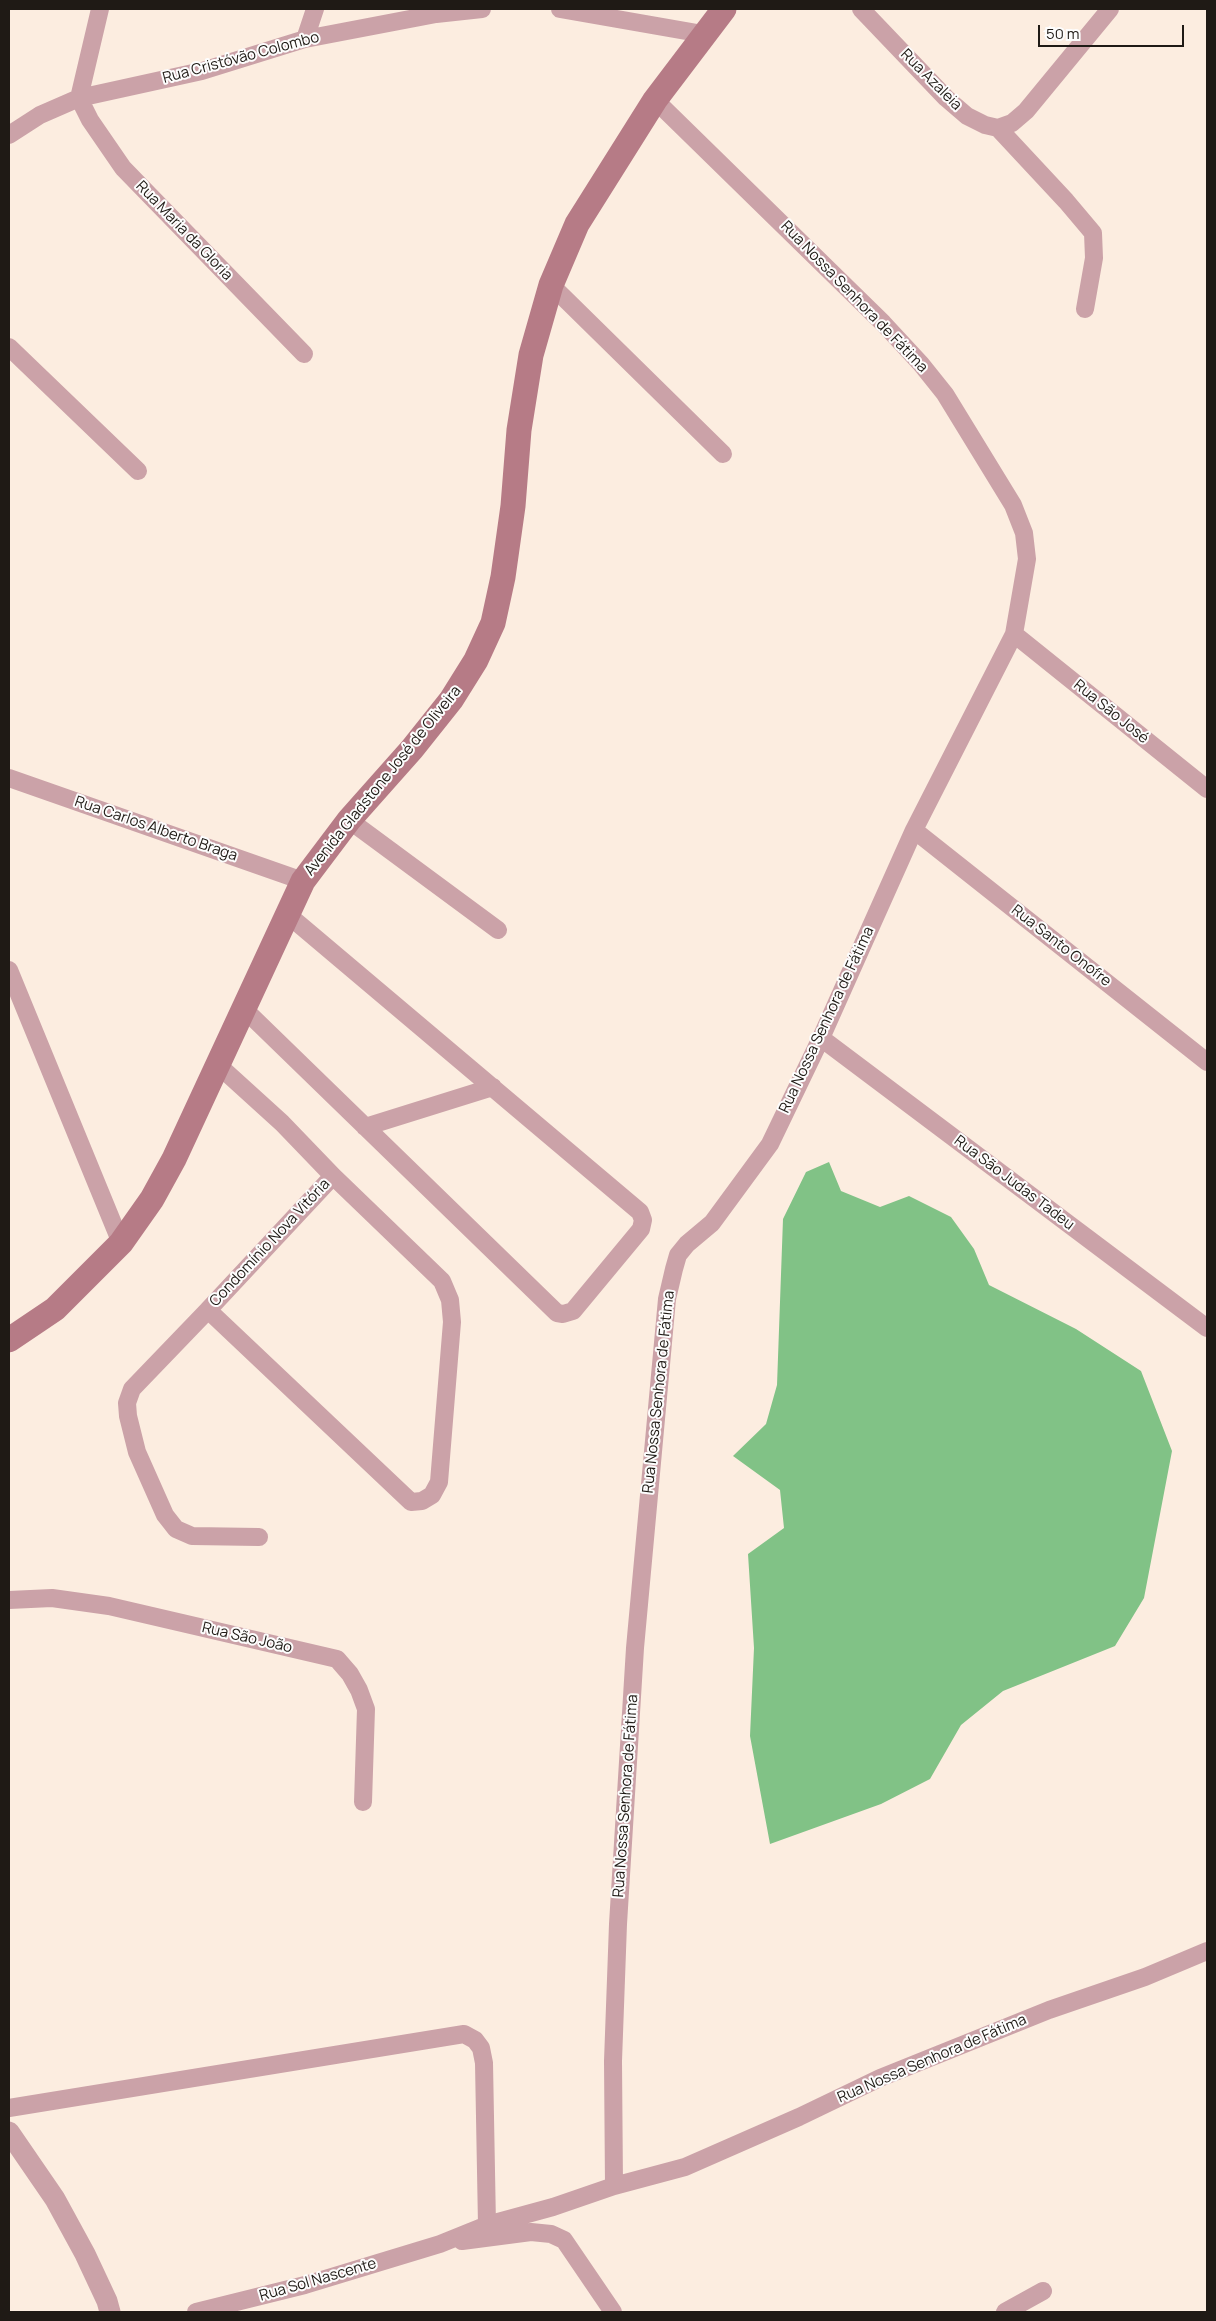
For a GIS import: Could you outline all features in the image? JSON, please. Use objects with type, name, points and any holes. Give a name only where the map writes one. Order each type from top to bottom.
[{"type":"main road","name":"Avenida Gladstone José de Oliveira","points":[[9,1340],[55,1309],[121,1243],[152,1199],[174,1159],[303,881],[350,820],[412,749],[450,700],[476,660],[493,623],[504,568],[519,430],[531,356],[551,285],[577,224],[655,100],[712,17]]},
{"type":"street","points":[[79,98],[100,9]]},
{"type":"street","points":[[305,39],[315,9]]},
{"type":"street","name":"Rua Cristóvão Colombo","points":[[9,136],[40,115],[79,98],[202,71],[305,39],[436,14],[482,9]]},
{"type":"street","points":[[560,9],[712,17]]},
{"type":"street","name":"Rua Azaleia","points":[[861,9],[946,98],[967,116],[984,125],[998,128]]},
{"type":"street","points":[[1085,309],[1094,258],[1093,234],[1066,201],[998,128],[1012,123],[1026,111],[1110,9]]},
{"type":"street","name":"Rua Maria da Gloria","points":[[79,98],[104,144],[122,168],[304,354]]},
{"type":"street","name":"Rua Nossa Senhora de Fátima","points":[[655,100],[883,323],[946,394],[1009,497],[1024,534],[1027,559],[1014,634],[914,830],[821,1038],[770,1144],[712,1223],[687,1244],[678,1255],[667,1299],[635,1648],[618,1924],[613,2061],[614,2186],[685,2168],[880,2078],[1049,2010],[1146,1977],[1207,1952]]},
{"type":"street","points":[[551,285],[723,454]]},
{"type":"street","points":[[9,347],[138,471]]},
{"type":"street","name":"Rua São José","points":[[1014,634],[1207,789]]},
{"type":"street","name":"Rua Carlos Alberto Braga","points":[[9,778],[303,881]]},
{"type":"street","points":[[350,820],[498,930]]},
{"type":"street","name":"Rua Santo Onofre","points":[[914,830],[1207,1062]]},
{"type":"street","points":[[243,1008],[557,1313],[573,1311],[641,1229],[642,1220],[640,1212],[288,914]]},
{"type":"street","points":[[9,970],[121,1243]]},
{"type":"street","name":"Rua São Judas Tadeu","points":[[821,1038],[1207,1328]]},
{"type":"street","points":[[208,1310],[411,1502],[422,1502],[432,1495],[439,1482],[452,1322],[450,1300],[442,1281],[333,1176],[289,1130],[218,1064]]},
{"type":"street","points":[[365,1127],[492,1087]]},
{"type":"street","name":"Condomínio Nova Vitória","points":[[259,1537],[192,1536],[176,1529],[165,1515],[137,1452],[128,1416],[127,1402],[132,1389],[333,1176]]},
{"type":"street","name":"Rua São João","points":[[9,1600],[52,1598],[109,1606],[337,1659],[350,1674],[366,1708],[363,1802]]},
{"type":"street","points":[[9,2108],[464,2034],[475,2040],[481,2048],[484,2062],[487,2225]]},
{"type":"street","points":[[9,2132],[54,2199],[85,2254],[110,2312]]},
{"type":"street","name":"Rua Sol Nascente","points":[[196,2312],[305,2285],[440,2244],[487,2225],[553,2207],[614,2186]]},
{"type":"street","name":"Rua Sol Nascente","points":[[440,2244],[530,2232],[551,2234],[564,2240],[612,2312]]},
{"type":"street","points":[[1005,2312],[1043,2291]]},
{"type":"green space","points":[[829,1162],[841,1191],[880,1207],[909,1196],[951,1217],[974,1249],[989,1285],[1076,1329],[1141,1371],[1172,1451],[1144,1598],[1115,1646],[1003,1691],[961,1725],[930,1779],[881,1804],[770,1844],[750,1736],[754,1648],[748,1554],[784,1528],[780,1490],[733,1456],[766,1424],[777,1385],[783,1219],[806,1172]]}]
